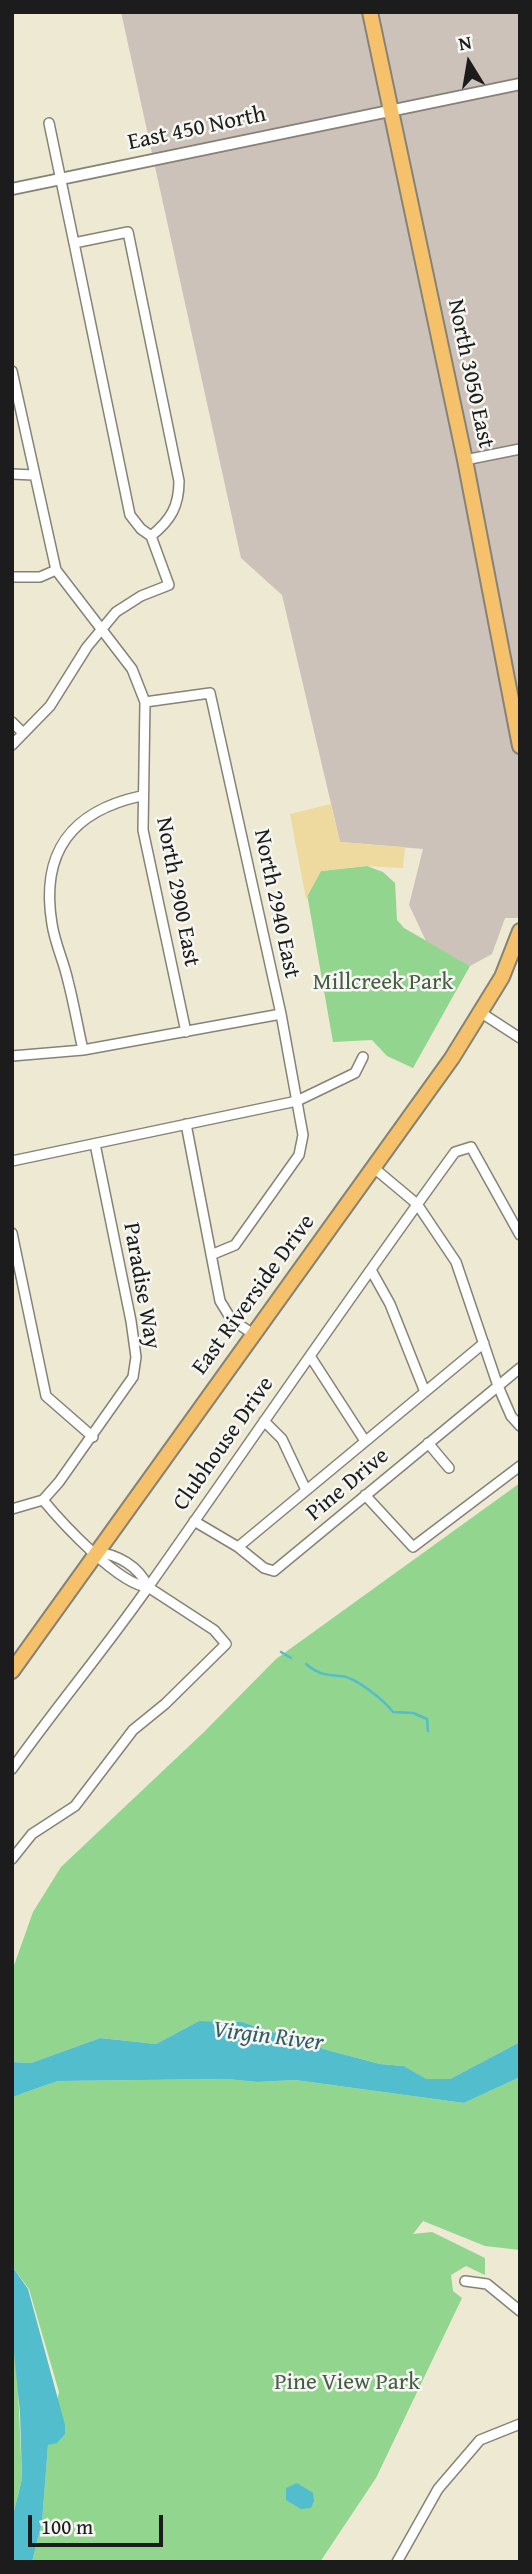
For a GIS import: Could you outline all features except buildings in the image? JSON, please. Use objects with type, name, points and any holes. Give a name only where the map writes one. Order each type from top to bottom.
[{"type":"main road","name":"North 3050 East","points":[[370,12],[465,460],[520,746]]},
{"type":"main road","name":"East Riverside Drive","points":[[12,1671],[95,1552],[374,1168],[481,1012],[502,977],[518,934]]},
{"type":"street","name":"East 450 North","points":[[12,189],[520,84]]},
{"type":"street","points":[[12,745],[50,706],[87,647],[116,612],[141,596],[169,585],[152,536],[141,529],[130,515],[49,123]]},
{"type":"street","points":[[74,243],[128,232],[179,481],[179,497],[174,513],[152,536]]},
{"type":"street","name":"North 2900 East","points":[[12,371],[56,570],[132,669],[145,702],[143,830],[186,1032]]},
{"type":"street","points":[[465,460],[520,449]]},
{"type":"street","points":[[12,474],[33,475]]},
{"type":"street","points":[[12,577],[40,577],[56,570]]},
{"type":"street","name":"North 2940 East","points":[[145,702],[210,693],[281,1014],[303,1135],[299,1155],[235,1245],[211,1255]]},
{"type":"street","points":[[12,722],[23,733]]},
{"type":"street","points":[[83,1051],[52,927],[49,901],[51,875],[58,850],[85,818],[108,805],[142,796]]},
{"type":"street","points":[[481,1012],[520,1038]]},
{"type":"street","points":[[12,1056],[83,1051],[281,1014]]},
{"type":"street","points":[[12,1161],[297,1101],[355,1073],[363,1057]]},
{"type":"street","points":[[186,1124],[220,1301],[231,1319],[253,1334]]},
{"type":"street","name":"Paradise Way","points":[[43,1500],[93,1437],[133,1377],[136,1357],[95,1144]]},
{"type":"street","name":"Clubhouse Drive","points":[[12,1769],[70,1687],[95,1660],[148,1587],[455,1152],[471,1147],[520,1235]]},
{"type":"street","points":[[374,1168],[417,1204],[456,1262],[498,1386],[511,1416],[520,1426]]},
{"type":"street","points":[[12,1233],[46,1396],[93,1437]]},
{"type":"street","points":[[371,1270],[390,1304],[425,1392]]},
{"type":"street","points":[[239,1547],[484,1343]]},
{"type":"street","points":[[310,1356],[366,1441]]},
{"type":"street","name":"Pine Drive","points":[[194,1521],[239,1547],[264,1568],[274,1571],[520,1368]]},
{"type":"street","points":[[264,1421],[282,1440],[306,1490]]},
{"type":"street","points":[[428,1443],[449,1468]]},
{"type":"street","points":[[365,1495],[413,1547],[520,1466]]},
{"type":"street","points":[[12,1509],[43,1500],[62,1524],[104,1563],[137,1586],[148,1587],[214,1630],[226,1644],[165,1704],[133,1730],[75,1806],[32,1834],[12,1859]]},
{"type":"street","points":[[465,2281],[487,2284],[520,2311]]},
{"type":"street","points":[[397,2562],[438,2489],[480,2440],[520,2424]]},
{"type":"shaded area","points":[[121,12],[520,12],[520,918],[505,918],[492,954],[470,966],[426,941],[409,905],[423,849],[340,842],[282,595],[241,558]]},
{"type":"green space","name":"Millcreek Park","points":[[367,866],[383,872],[395,883],[397,920],[404,928],[470,966],[413,1068],[387,1056],[372,1040],[333,1042],[307,894],[321,871]]},
{"type":"green space","points":[[520,1483],[520,2042],[450,2079],[425,2079],[404,2066],[380,2064],[327,2050],[242,2022],[199,2021],[156,2044],[100,2038],[31,2063],[12,2062],[12,1971],[33,1912],[61,1867],[204,1732],[276,1659]]},
{"type":"green space","name":"Pine View Park","points":[[12,2065],[21,2094],[58,2081],[295,2080],[464,2103],[520,2077],[520,2250],[485,2246],[423,2221],[413,2234],[432,2232],[485,2258],[485,2275],[466,2266],[451,2275],[453,2291],[462,2298],[376,2478],[320,2562],[32,2562],[42,2522],[48,2444],[59,2392],[29,2289],[12,2266]]},
{"type":"green space","points":[[12,2345],[16,2345],[22,2479],[12,2519]]},
{"type":"sand","points":[[331,804],[340,842],[405,847],[403,868],[366,866],[321,871],[306,899],[290,814]]},
{"type":"water","name":"Virgin River","points":[[199,2021],[242,2022],[327,2050],[380,2064],[404,2066],[426,2079],[450,2079],[520,2042],[520,2077],[464,2103],[295,2080],[257,2082],[227,2079],[58,2081],[12,2097],[12,2062],[31,2063],[100,2038],[156,2044]]},
{"type":"water","points":[[12,2266],[28,2289],[65,2425],[65,2434],[57,2443],[48,2445],[42,2522],[32,2562],[12,2562],[12,2519],[22,2479],[20,2413],[12,2332]]},
{"type":"water","points":[[297,2483],[313,2493],[311,2508],[301,2509],[286,2500],[286,2488]]},
{"type":"waterway","points":[[281,1652],[291,1658]]},
{"type":"waterway","points":[[306,1664],[322,1673],[346,1677],[361,1684],[393,1712],[413,1713],[427,1719],[428,1731]]}]
